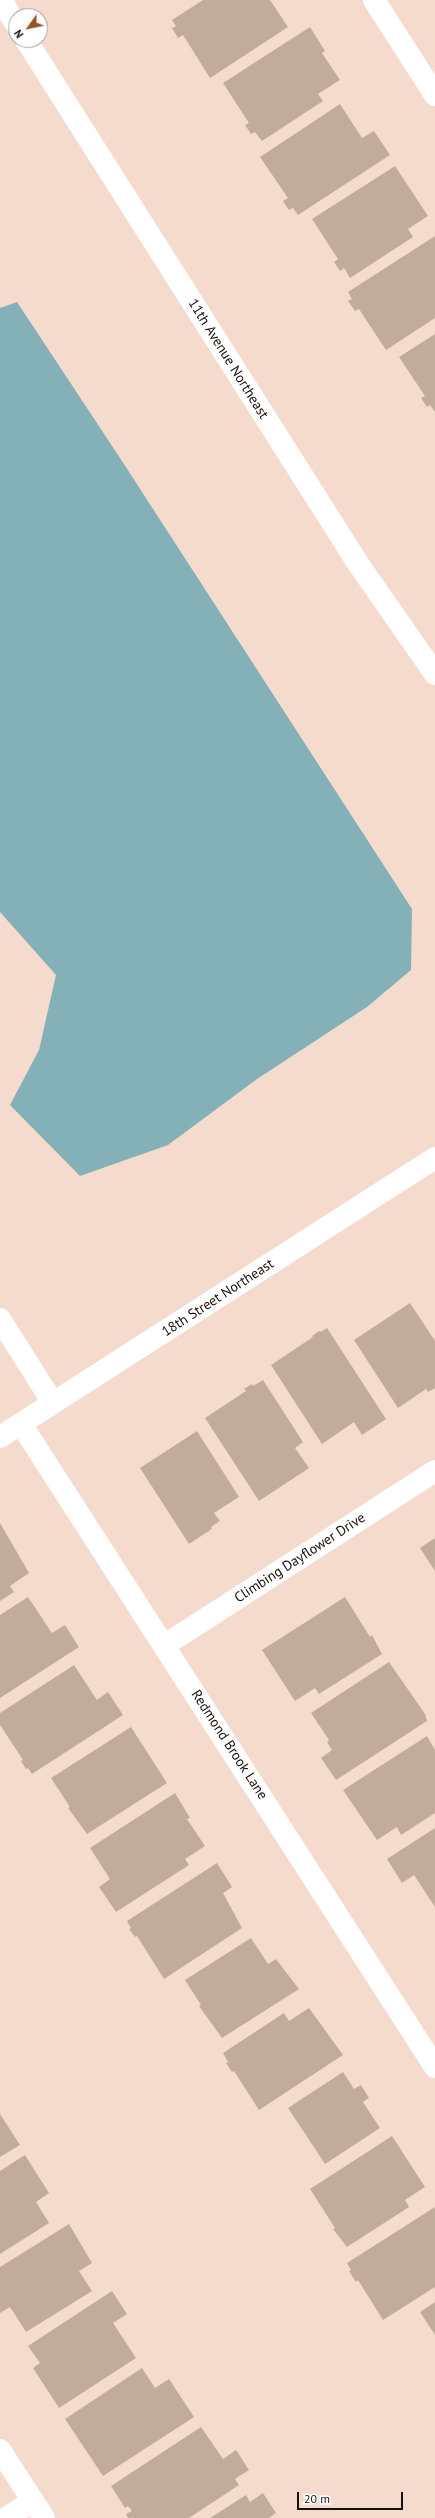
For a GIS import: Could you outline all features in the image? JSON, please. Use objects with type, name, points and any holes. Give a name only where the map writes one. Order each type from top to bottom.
[{"type":"street","points":[[1,0],[8,11]]},
{"type":"street","points":[[374,0],[435,95]]},
{"type":"street","name":"11th Avenue Northeast","points":[[31,48],[359,565],[435,674]]},
{"type":"street","name":"18th Street Northeast","points":[[0,1437],[435,1158]]},
{"type":"street","points":[[0,1319],[53,1403]]},
{"type":"street","name":"Redmond Brook Lane","points":[[21,1424],[165,1645],[435,2067]]},
{"type":"street","name":"Climbing Dayflower Drive","points":[[165,1645],[435,1471]]},
{"type":"street","points":[[0,2450],[38,2509],[6,2518]]},
{"type":"water","points":[[17,302],[120,458],[412,909],[411,970],[367,1007],[257,1079],[168,1145],[80,1176],[10,1105],[39,1050],[56,975],[0,912],[0,308]]},
{"type":"building","points":[[203,0],[270,0],[288,27],[210,78],[183,35],[178,38],[172,28],[176,26],[172,20]]},
{"type":"building","points":[[310,27],[325,51],[322,53],[340,80],[318,94],[323,101],[262,141],[255,132],[251,134],[245,125],[249,123],[223,83]]},
{"type":"building","points":[[340,104],[362,138],[374,131],[390,155],[298,215],[293,208],[289,210],[283,201],[288,198],[260,157]]},
{"type":"building","points":[[395,166],[428,216],[408,229],[413,237],[350,278],[344,268],[340,271],[334,262],[338,259],[312,219]]},
{"type":"building","points":[[435,236],[435,318],[386,350],[359,309],[355,311],[348,301],[352,299],[348,292]]},
{"type":"building","points":[[435,334],[435,412],[430,405],[427,407],[421,398],[425,396],[399,357]]},
{"type":"building","points":[[410,1303],[435,1341],[435,1388],[428,1392],[426,1389],[398,1408],[354,1340]]},
{"type":"building","points":[[327,1328],[386,1419],[362,1435],[354,1422],[322,1444],[271,1365],[313,1337],[312,1336],[319,1331],[321,1332]]},
{"type":"building","points":[[263,1380],[303,1442],[295,1448],[309,1468],[259,1501],[205,1418],[246,1391],[244,1389]]},
{"type":"building","points":[[197,1431],[239,1497],[214,1513],[220,1521],[211,1527],[212,1529],[189,1544],[140,1468]]},
{"type":"building","points":[[0,1523],[29,1573],[10,1586],[14,1592],[0,1601]]},
{"type":"building","points":[[435,1538],[435,1571],[420,1548]]},
{"type":"building","points":[[28,1597],[52,1633],[65,1625],[79,1647],[0,1698],[0,1615]]},
{"type":"building","points":[[345,1597],[370,1637],[372,1635],[382,1654],[319,1694],[315,1688],[295,1701],[262,1650]]},
{"type":"building","points":[[389,1662],[425,1714],[427,1721],[336,1780],[321,1758],[332,1750],[327,1742],[329,1740],[311,1713]]},
{"type":"building","points":[[74,1665],[97,1700],[108,1692],[123,1715],[32,1774],[28,1768],[26,1769],[21,1761],[23,1760],[0,1725],[0,1713]]},
{"type":"building","points":[[131,1727],[167,1783],[87,1834],[68,1808],[70,1807],[51,1778]]},
{"type":"building","points":[[427,1736],[435,1750],[435,1813],[401,1835],[397,1827],[377,1840],[343,1790]]},
{"type":"building","points":[[175,1793],[190,1818],[187,1819],[205,1846],[185,1859],[189,1865],[116,1912],[99,1887],[110,1879],[90,1848]]},
{"type":"building","points":[[435,1828],[435,1907],[414,1875],[402,1883],[387,1859]]},
{"type":"building","points":[[217,1863],[232,1887],[223,1893],[242,1928],[164,1979],[137,1936],[135,1937],[129,1929],[131,1928],[127,1921]]},
{"type":"building","points":[[251,1938],[268,1964],[276,1959],[299,1989],[222,2038],[199,2006],[201,2005],[185,1980]]},
{"type":"building","points":[[309,2008],[343,2055],[259,2110],[234,2071],[232,2072],[226,2063],[228,2062],[223,2053],[284,2013],[289,2021]]},
{"type":"building","points":[[343,2072],[354,2089],[361,2085],[369,2098],[363,2102],[380,2128],[325,2164],[288,2108]]},
{"type":"building","points":[[0,2114],[20,2145],[0,2157]]},
{"type":"building","points":[[392,2136],[425,2187],[405,2200],[409,2207],[347,2247],[333,2229],[335,2228],[310,2189]]},
{"type":"building","points":[[25,2155],[49,2193],[36,2202],[49,2223],[0,2254],[0,2171]]},
{"type":"building","points":[[435,2207],[435,2287],[383,2320],[358,2280],[356,2282],[349,2271],[351,2270],[347,2263]]},
{"type":"building","points":[[69,2224],[92,2263],[79,2271],[92,2291],[26,2332],[10,2307],[0,2313],[0,2267]]},
{"type":"building","points":[[112,2291],[127,2314],[113,2323],[136,2358],[59,2408],[33,2368],[40,2363],[28,2346]]},
{"type":"building","points":[[435,2302],[435,2335],[420,2312]]},
{"type":"building","points":[[142,2368],[155,2388],[169,2379],[194,2417],[103,2476],[65,2419]]},
{"type":"building","points":[[201,2427],[223,2459],[236,2450],[249,2470],[235,2479],[239,2485],[189,2518],[128,2518],[126,2514],[132,2511],[128,2506],[125,2508],[111,2486]]},
{"type":"building","points":[[263,2493],[276,2513],[269,2518],[210,2518],[246,2495],[250,2502]]}]
